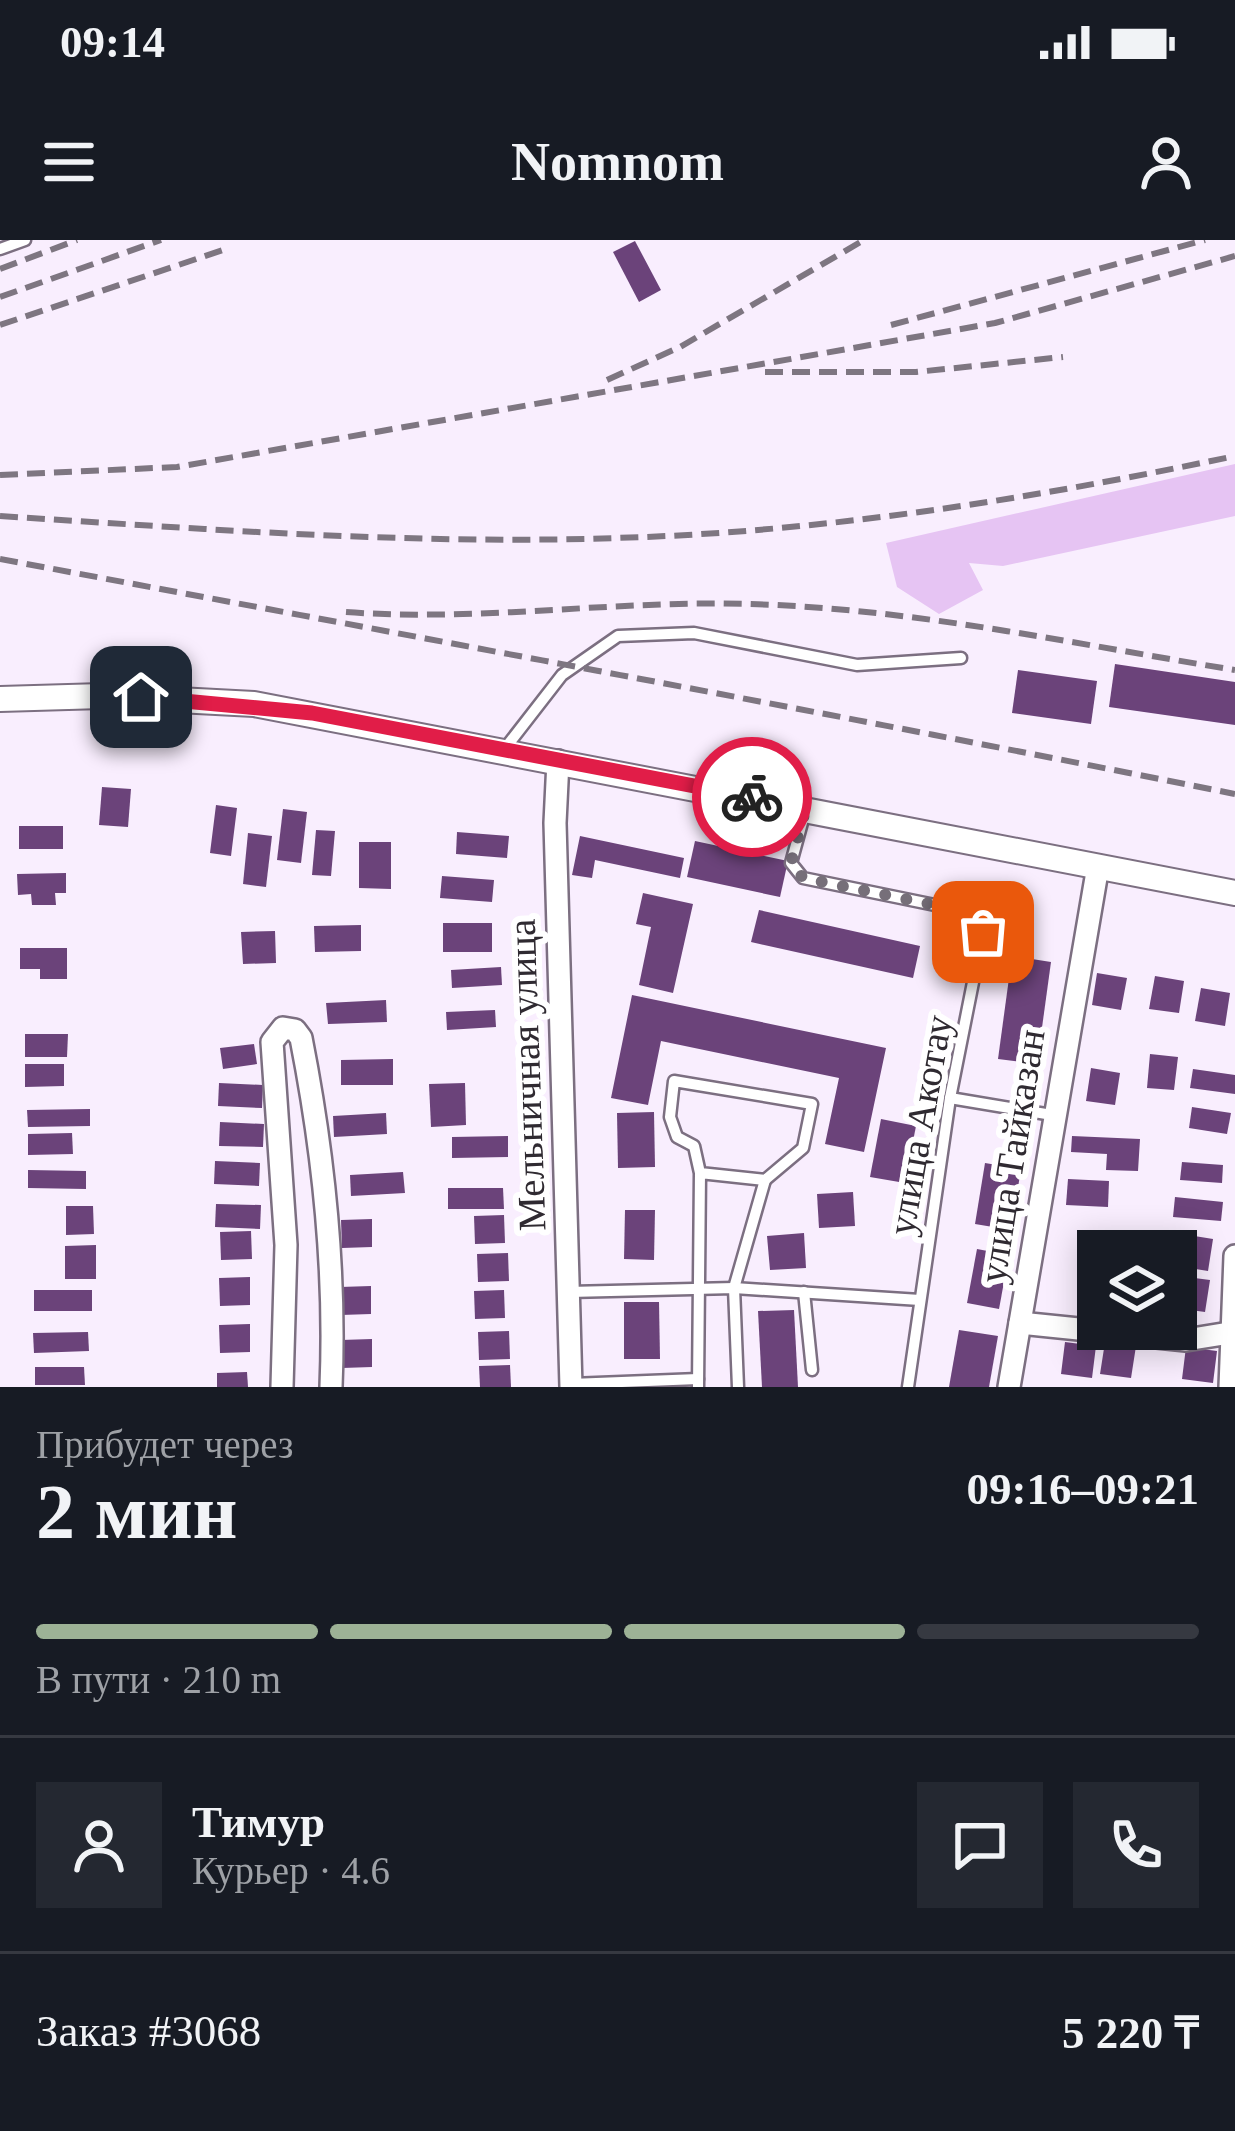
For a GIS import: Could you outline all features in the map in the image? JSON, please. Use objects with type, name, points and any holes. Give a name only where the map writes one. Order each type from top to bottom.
[{"type":"street","points":[[0,699],[102,696],[254,704],[1235,893]]},
{"type":"street","name":"Мельничная улица","points":[[558,761],[555,823],[571,1385]]},
{"type":"street","name":"улица Тайказан","points":[[1009,1387],[1098,866]]},
{"type":"street","points":[[282,1387],[286,1245],[272,1042],[273,1033],[283,1028],[301,1038],[320,1135],[330,1229],[331,1387]]},
{"type":"street","points":[[1230,1387],[1235,1256]]},
{"type":"street","points":[[1020,1323],[1186,1340],[1234,1332]]},
{"type":"lane","points":[[0,249],[26,240]]},
{"type":"lane","points":[[503,751],[562,675],[618,636],[694,633],[857,665],[962,658]]},
{"type":"lane","name":"улица Акотау","points":[[806,807],[791,863],[803,878],[974,913],[981,922],[983,946],[950,1098],[908,1387]]},
{"type":"lane","points":[[571,1385],[698,1383],[700,1173],[694,1146],[677,1137],[670,1117],[674,1081],[812,1105],[803,1148],[765,1180],[734,1288],[738,1387]]},
{"type":"lane","points":[[950,1098],[1052,1114]]},
{"type":"lane","points":[[700,1173],[765,1180]]},
{"type":"lane","points":[[568,1292],[734,1288],[920,1300]]},
{"type":"lane","points":[[804,1292],[812,1370]]},
{"type":"shaded area","points":[[1235,464],[1235,516],[1003,566],[969,563],[983,590],[939,614],[897,587],[886,543]]},
{"type":"building","points":[[635,241],[661,290],[639,302],[613,252]]},
{"type":"building","points":[[1115,664],[1235,682],[1235,725],[1109,707]]},
{"type":"building","points":[[1018,670],[1097,681],[1091,724],[1012,713]]},
{"type":"building","points":[[102,787],[131,789],[128,827],[99,825]]},
{"type":"building","points":[[216,805],[237,808],[231,856],[210,853]]},
{"type":"building","points":[[283,809],[307,812],[301,863],[277,860]]},
{"type":"building","points":[[19,826],[63,826],[63,849],[19,849]]},
{"type":"building","points":[[316,830],[335,831],[331,876],[312,875]]},
{"type":"building","points":[[457,832],[509,836],[507,858],[456,854]]},
{"type":"building","points":[[248,833],[272,836],[266,887],[243,884]]},
{"type":"building","points":[[580,836],[684,858],[680,878],[595,860],[592,878],[572,875]]},
{"type":"building","points":[[695,841],[788,861],[780,897],[687,877]]},
{"type":"building","points":[[359,842],[391,842],[391,889],[359,888]]},
{"type":"building","points":[[66,873],[66,893],[55,893],[56,905],[32,905],[31,894],[18,895],[17,874]]},
{"type":"building","points":[[442,876],[494,880],[492,902],[440,898]]},
{"type":"building","points":[[643,893],[693,904],[673,993],[639,985],[651,927],[636,924]]},
{"type":"building","points":[[759,910],[920,946],[913,978],[751,942]]},
{"type":"building","points":[[443,923],[492,923],[492,952],[443,952]]},
{"type":"building","points":[[361,925],[361,951],[315,952],[314,926]]},
{"type":"building","points":[[275,931],[276,963],[243,964],[241,932]]},
{"type":"building","points":[[20,948],[67,948],[67,979],[40,979],[40,969],[20,969]]},
{"type":"building","points":[[1012,956],[1051,962],[1037,1064],[998,1059]]},
{"type":"building","points":[[501,967],[502,985],[452,988],[451,970]]},
{"type":"building","points":[[1097,973],[1127,978],[1121,1010],[1092,1005]]},
{"type":"building","points":[[1155,976],[1184,981],[1179,1013],[1149,1009]]},
{"type":"building","points":[[1201,988],[1230,993],[1225,1026],[1195,1021]]},
{"type":"building","points":[[632,995],[886,1048],[864,1152],[825,1144],[839,1078],[661,1041],[648,1105],[611,1098]]},
{"type":"building","points":[[386,1000],[387,1022],[328,1024],[326,1003]]},
{"type":"building","points":[[495,1010],[496,1027],[447,1030],[446,1012]]},
{"type":"building","points":[[25,1034],[68,1034],[67,1057],[25,1057]]},
{"type":"building","points":[[254,1044],[257,1064],[223,1069],[220,1048]]},
{"type":"building","points":[[1150,1054],[1178,1057],[1174,1090],[1147,1088]]},
{"type":"building","points":[[393,1059],[393,1085],[341,1085],[341,1060]]},
{"type":"building","points":[[25,1064],[64,1064],[64,1086],[25,1087]]},
{"type":"building","points":[[1091,1068],[1120,1073],[1115,1105],[1086,1101]]},
{"type":"building","points":[[1193,1069],[1235,1075],[1235,1094],[1190,1088]]},
{"type":"building","points":[[219,1083],[263,1085],[262,1108],[218,1106]]},
{"type":"building","points":[[465,1083],[466,1125],[431,1127],[429,1084]]},
{"type":"building","points":[[1192,1107],[1231,1113],[1227,1134],[1189,1128]]},
{"type":"building","points":[[90,1109],[90,1126],[28,1127],[27,1110]]},
{"type":"building","points":[[654,1112],[655,1167],[618,1168],[617,1113]]},
{"type":"building","points":[[386,1113],[387,1134],[334,1137],[333,1116]]},
{"type":"building","points":[[881,1119],[916,1126],[905,1183],[870,1177]]},
{"type":"building","points":[[220,1122],[264,1124],[263,1147],[219,1146]]},
{"type":"building","points":[[72,1133],[73,1154],[28,1155],[28,1134]]},
{"type":"building","points":[[508,1136],[508,1157],[452,1158],[452,1137]]},
{"type":"building","points":[[1072,1136],[1140,1139],[1138,1171],[1106,1170],[1107,1154],[1071,1152]]},
{"type":"building","points":[[215,1161],[260,1163],[259,1186],[214,1184]]},
{"type":"building","points":[[1182,1162],[1223,1165],[1222,1183],[1180,1180]]},
{"type":"building","points":[[985,1163],[1021,1169],[1011,1230],[975,1224]]},
{"type":"building","points":[[28,1170],[86,1171],[86,1189],[28,1188]]},
{"type":"building","points":[[403,1172],[405,1193],[351,1196],[350,1175]]},
{"type":"building","points":[[1068,1179],[1109,1181],[1108,1207],[1066,1205]]},
{"type":"building","points":[[448,1188],[503,1188],[504,1209],[448,1209]]},
{"type":"building","points":[[853,1192],[855,1226],[819,1228],[817,1194]]},
{"type":"building","points":[[1175,1197],[1223,1202],[1221,1221],[1173,1217]]},
{"type":"building","points":[[216,1204],[261,1205],[260,1229],[215,1227]]},
{"type":"building","points":[[66,1206],[93,1206],[94,1234],[66,1235]]},
{"type":"building","points":[[625,1210],[655,1210],[654,1260],[624,1259]]},
{"type":"building","points":[[504,1215],[505,1243],[475,1244],[474,1216]]},
{"type":"building","points":[[372,1219],[372,1247],[342,1248],[341,1220]]},
{"type":"building","points":[[251,1231],[252,1259],[221,1260],[220,1232]]},
{"type":"building","points":[[804,1233],[806,1268],[770,1270],[767,1236]]},
{"type":"building","points":[[1197,1236],[1213,1239],[1208,1271],[1197,1269]]},
{"type":"building","points":[[96,1245],[96,1279],[65,1279],[65,1246]]},
{"type":"building","points":[[977,1249],[1009,1255],[999,1309],[967,1303]]},
{"type":"building","points":[[508,1253],[509,1281],[478,1282],[477,1254]]},
{"type":"building","points":[[250,1277],[250,1305],[220,1306],[219,1278]]},
{"type":"building","points":[[1197,1278],[1210,1280],[1205,1312],[1197,1311]]},
{"type":"building","points":[[371,1286],[371,1314],[341,1315],[340,1287]]},
{"type":"building","points":[[34,1290],[92,1290],[92,1311],[34,1311]]},
{"type":"building","points":[[504,1290],[505,1318],[475,1319],[474,1291]]},
{"type":"building","points":[[624,1302],[659,1302],[660,1359],[624,1359]]},
{"type":"building","points":[[794,1310],[798,1387],[762,1387],[758,1311]]},
{"type":"building","points":[[250,1324],[250,1352],[220,1353],[219,1325]]},
{"type":"building","points":[[959,1330],[998,1336],[989,1387],[949,1387]]},
{"type":"building","points":[[509,1331],[510,1359],[479,1360],[478,1332]]},
{"type":"building","points":[[88,1332],[89,1351],[34,1353],[33,1333]]},
{"type":"building","points":[[372,1339],[372,1367],[342,1368],[341,1340]]},
{"type":"building","points":[[1065,1342],[1077,1344],[1077,1350],[1096,1350],[1092,1378],[1061,1374]]},
{"type":"building","points":[[1104,1350],[1135,1350],[1131,1378],[1100,1374]]},
{"type":"building","points":[[1186,1350],[1217,1351],[1213,1383],[1182,1379]]},
{"type":"building","points":[[510,1365],[511,1387],[480,1387],[479,1366]]},
{"type":"building","points":[[35,1367],[84,1367],[85,1385],[35,1385]]},
{"type":"building","points":[[247,1372],[248,1387],[217,1387],[217,1373]]},
{"type":"railway","points":[[0,269],[77,240]]},
{"type":"railway","points":[[0,297],[161,240]]},
{"type":"railway","points":[[607,380],[680,347],[864,240]]},
{"type":"railway","points":[[891,325],[1205,240]]},
{"type":"railway","points":[[0,325],[223,250]]},
{"type":"railway","points":[[0,475],[177,467],[995,323],[1235,256]]},
{"type":"railway","points":[[765,372],[916,372],[1063,357]]},
{"type":"railway","points":[[0,516],[385,538],[694,535],[927,511],[1235,456]]},
{"type":"railway","points":[[0,559],[1235,794]]},
{"type":"railway","points":[[346,612],[446,614],[697,604],[808,607],[992,629],[1235,670]]},
{"type":"way so far","points":[[752,797],[806,807],[791,863],[803,878],[974,913],[983,932]]},
{"type":"route","points":[[141,697],[312,713],[752,797]]}]
